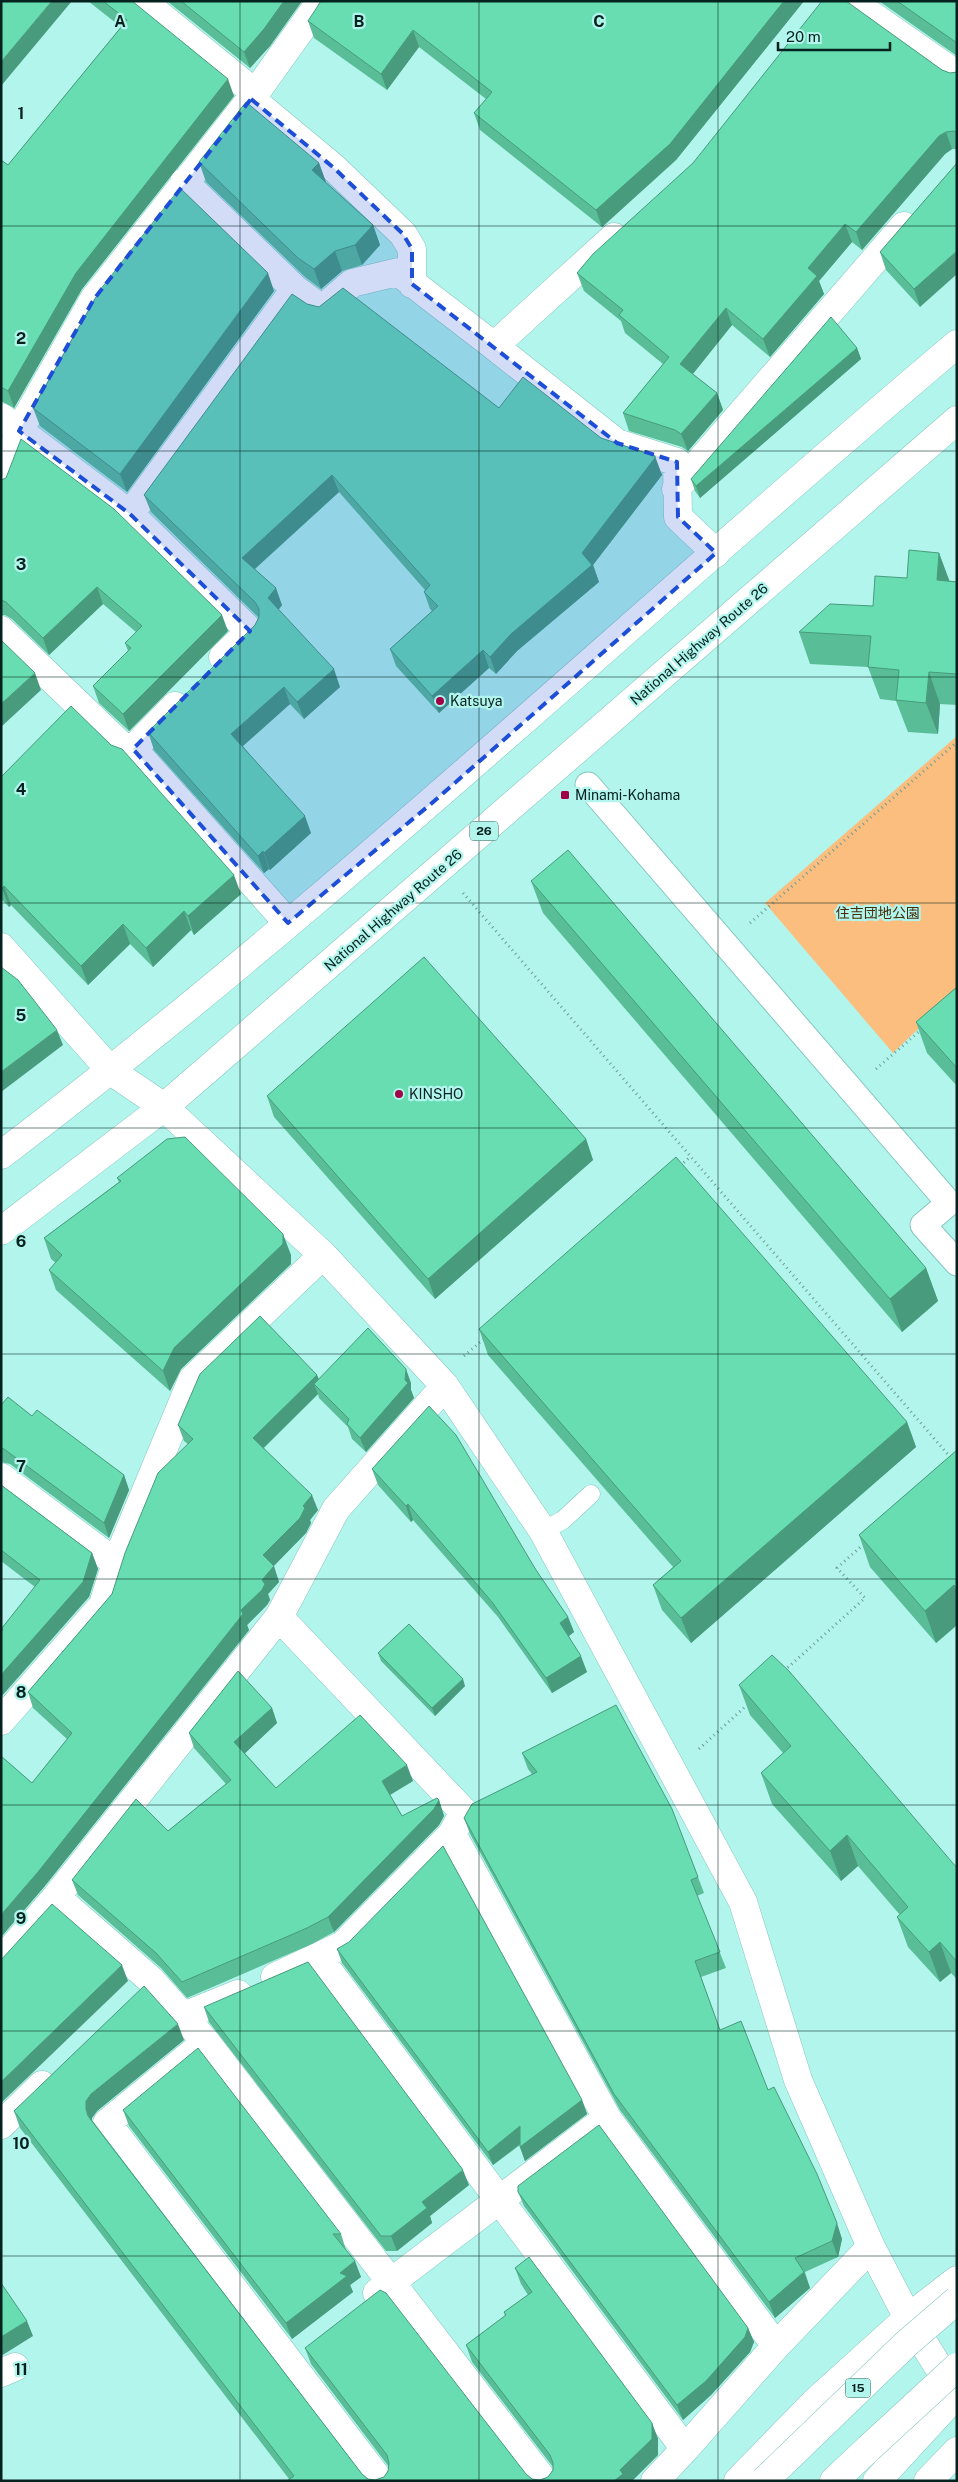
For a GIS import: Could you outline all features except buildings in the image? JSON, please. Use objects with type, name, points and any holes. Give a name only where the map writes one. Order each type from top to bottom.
[{"type":"main road","points":[[142,1],[334,168],[403,234],[412,249],[412,284]]},
{"type":"main road","points":[[1,483],[10,424],[94,299],[253,96],[321,1]]},
{"type":"main road","points":[[851,1],[957,76]]},
{"type":"main road","points":[[184,182],[295,288],[322,309],[352,283],[398,272],[617,444],[677,462],[678,517],[716,553]]},
{"type":"main road","points":[[676,489],[918,210]]},
{"type":"main road","points":[[494,346],[630,223]]},
{"type":"main road","points":[[130,514],[295,288]]},
{"type":"main road","points":[[1,1155],[111,1071],[432,802],[957,344]]},
{"type":"main road","name":"National Highway Route 26","points":[[1,1231],[164,1107],[957,420]]},
{"type":"main road","points":[[1,630],[129,753],[250,631],[130,514],[10,424]]},
{"type":"main road","points":[[133,748],[288,923]]},
{"type":"main road","points":[[1,947],[111,1071],[164,1107],[323,1255],[444,1386],[543,1531],[743,1902],[798,2080],[871,2247],[908,2318],[956,2396],[877,2481]]},
{"type":"main road","points":[[1,1721],[103,1605],[116,1563],[192,1380],[323,1255]]},
{"type":"main road","points":[[1,1961],[56,1898],[279,1618],[336,1509],[444,1386]]},
{"type":"main road","points":[[1,1477],[116,1563]]},
{"type":"main road","points":[[184,2016],[320,1958],[342,1945],[452,1834],[464,1812],[279,1618]]},
{"type":"main road","points":[[452,1834],[607,2118],[776,2346]]},
{"type":"main road","points":[[56,1898],[151,1980],[206,2042],[544,2481]]},
{"type":"main road","points":[[320,1958],[498,2201],[685,2449]]},
{"type":"main road","points":[[130,2001],[151,1980]]},
{"type":"main road","points":[[206,2042],[107,2123],[297,2355],[380,2481]]},
{"type":"main road","points":[[1,2125],[58,2070]]},
{"type":"main road","points":[[360,2307],[607,2118]]},
{"type":"main road","points":[[655,2481],[776,2346],[871,2247]]},
{"type":"main road","points":[[738,2481],[814,2403],[908,2318],[957,2280]]},
{"type":"main road","name":"15","points":[[764,2481],[907,2343],[957,2300]]},
{"type":"main road","points":[[834,2481],[957,2367]]},
{"type":"main road","points":[[928,2481],[957,2451]]},
{"type":"street","points":[[588,785],[948,1203],[923,1224],[957,1263]]},
{"type":"lane","points":[[543,1531],[563,1520],[591,1494]]},
{"type":"path","points":[[725,944],[957,742]]},
{"type":"path","points":[[463,893],[956,1463]]},
{"type":"path","points":[[852,1091],[929,1023]]},
{"type":"path","points":[[675,1170],[690,1156]]},
{"type":"path","points":[[444,1386],[459,1361],[489,1335]]},
{"type":"path","points":[[779,1676],[865,1598],[836,1568],[874,1535]]},
{"type":"path","points":[[673,1773],[750,1702]]},
{"type":"highlighted area","points":[[251,99],[334,168],[403,234],[412,249],[412,284],[617,443],[677,462],[678,517],[716,553],[432,803],[288,923],[133,749],[250,631],[130,514],[19,431],[94,299]]},
{"type":"green space","name":"住吉団地公園","points":[[957,736],[957,992],[893,1053],[765,903]]},
{"type":"place","name":"Katsuya","points":[[440,701]]},
{"type":"place","name":"Minami-Kohama","points":[[565,795]]},
{"type":"place","name":"KINSHO","points":[[399,1094]]}]
